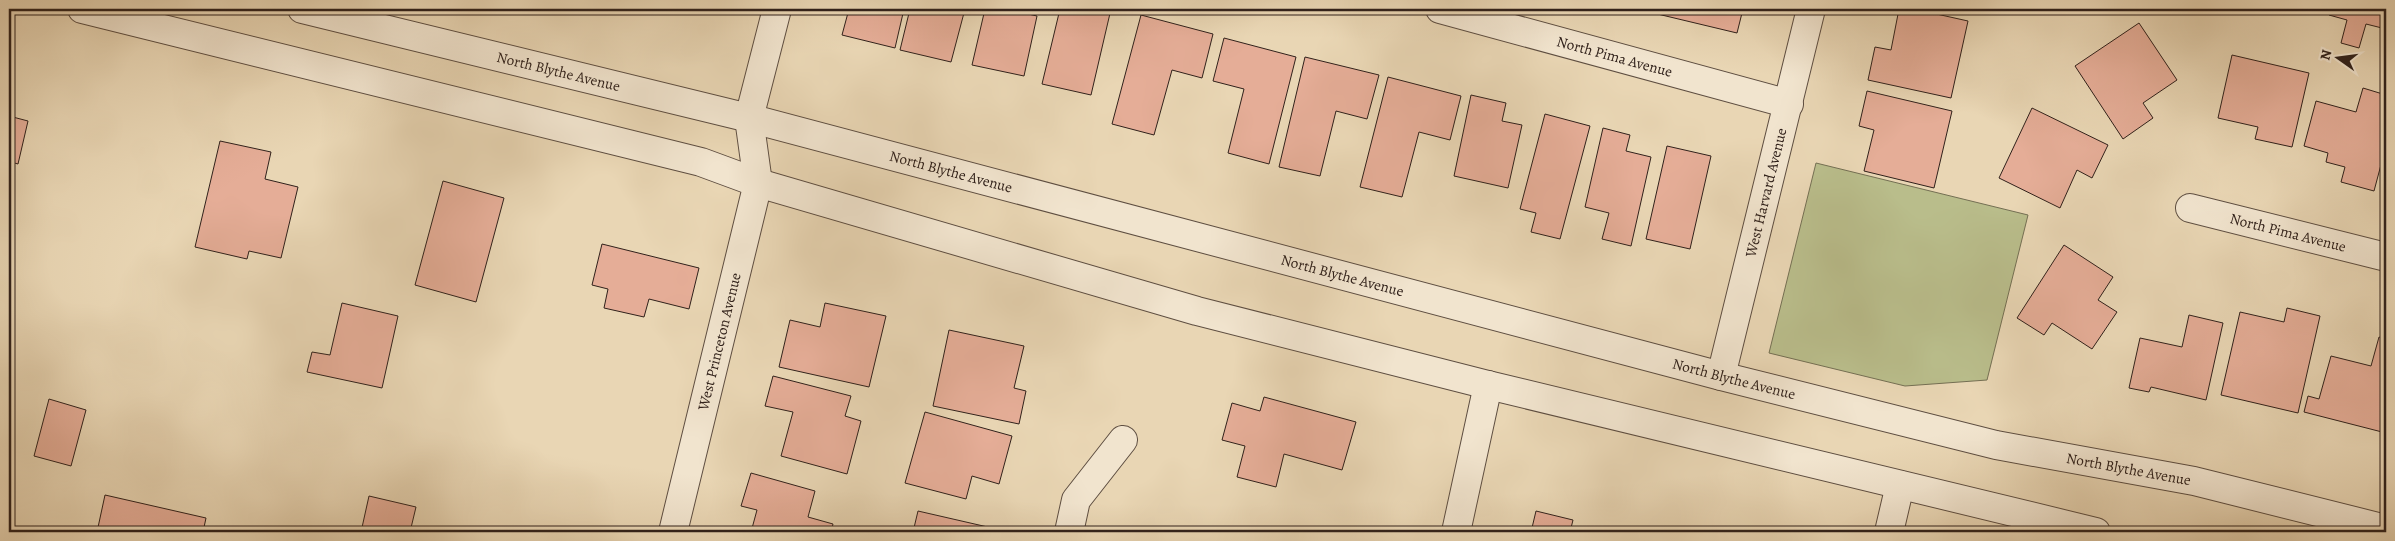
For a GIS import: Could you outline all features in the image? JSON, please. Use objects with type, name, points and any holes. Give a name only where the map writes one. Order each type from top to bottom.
[{"type":"street","points":[[82,9],[700,162],[758,183],[1197,311],[1488,385],[2096,532]]},
{"type":"street","name":"North Blythe Avenue","points":[[302,9],[749,118],[1721,376],[1996,445],[2194,481],[2386,529]]},
{"type":"street","points":[[749,118],[777,9]]},
{"type":"street","name":"North Pima Avenue","points":[[1440,9],[1788,104]]},
{"type":"street","name":"West Harvard Avenue","points":[[1721,376],[1811,9]]},
{"type":"street","name":"West Princeton Avenue","points":[[673,532],[758,183],[749,118]]},
{"type":"street","name":"North Pima Avenue","points":[[2190,208],[2386,257]]},
{"type":"street","points":[[1456,532],[1488,385]]},
{"type":"street","points":[[1069,532],[1076,500],[1123,440]]},
{"type":"street","points":[[1889,532],[1900,485]]},
{"type":"green space","points":[[1816,163],[2028,215],[1987,380],[1905,386],[1769,353]]},
{"type":"building","points":[[849,9],[904,9],[895,48],[842,35]]},
{"type":"building","points":[[910,9],[965,9],[951,62],[900,50]]},
{"type":"building","points":[[985,9],[1016,9],[1015,11],[1037,16],[1024,76],[972,65]]},
{"type":"building","points":[[1060,9],[1111,9],[1091,95],[1042,84]]},
{"type":"building","points":[[1645,9],[1743,9],[1737,33],[1645,11]]},
{"type":"building","points":[[1899,9],[1914,9],[1968,21],[1951,98],[1868,80],[1875,47],[1891,50]]},
{"type":"building","points":[[2330,9],[2386,9],[2386,29],[2366,24],[2359,48],[2341,43],[2347,20],[2329,15]]},
{"type":"building","points":[[1141,15],[1213,34],[1202,78],[1172,70],[1154,135],[1112,124]]},
{"type":"building","points":[[2139,23],[2177,80],[2143,103],[2153,118],[2123,139],[2075,66]]},
{"type":"building","points":[[1224,38],[1296,57],[1269,164],[1228,153],[1244,89],[1213,81]]},
{"type":"building","points":[[2232,55],[2309,73],[2292,147],[2255,139],[2258,127],[2218,118]]},
{"type":"building","points":[[1305,57],[1379,75],[1367,119],[1336,111],[1320,176],[1279,167]]},
{"type":"building","points":[[1388,77],[1461,96],[1450,140],[1419,132],[1402,197],[1360,187]]},
{"type":"building","points":[[2363,88],[2386,95],[2386,146],[2374,191],[2341,182],[2345,167],[2326,162],[2328,153],[2304,146],[2316,101],[2356,112]]},
{"type":"building","points":[[1867,91],[1952,111],[1934,188],[1864,171],[1874,130],[1859,126]]},
{"type":"building","points":[[1471,95],[1506,103],[1502,121],[1522,125],[1508,188],[1454,176]]},
{"type":"building","points":[[2032,108],[2108,145],[2092,178],[2077,170],[2060,208],[1999,178]]},
{"type":"building","points":[[1545,114],[1590,126],[1560,239],[1531,232],[1536,213],[1520,209]]},
{"type":"building","points":[[9,116],[28,121],[18,164],[11,162],[9,170]]},
{"type":"building","points":[[1603,128],[1630,135],[1626,151],[1651,157],[1631,246],[1602,239],[1609,213],[1585,207]]},
{"type":"building","points":[[220,141],[271,152],[265,179],[298,187],[281,258],[249,251],[247,259],[195,247]]},
{"type":"building","points":[[1667,146],[1711,156],[1690,249],[1646,239]]},
{"type":"building","points":[[443,181],[504,198],[476,302],[415,285]]},
{"type":"building","points":[[602,244],[699,268],[689,309],[649,299],[644,317],[604,308],[608,289],[592,285]]},
{"type":"building","points":[[2064,245],[2113,277],[2098,300],[2117,312],[2092,349],[2052,323],[2044,335],[2017,318]]},
{"type":"building","points":[[342,303],[398,316],[382,388],[307,372],[312,352],[330,355]]},
{"type":"building","points":[[825,303],[886,316],[869,387],[779,367],[790,320],[820,327]]},
{"type":"building","points":[[2287,308],[2320,316],[2298,413],[2221,395],[2240,312],[2284,322]]},
{"type":"building","points":[[2189,315],[2223,323],[2206,400],[2151,387],[2149,392],[2129,388],[2140,338],[2182,347]]},
{"type":"building","points":[[949,330],[1024,346],[1014,388],[1026,391],[1019,424],[933,406]]},
{"type":"building","points":[[2379,337],[2386,339],[2386,433],[2304,412],[2308,396],[2319,399],[2331,356],[2371,366]]},
{"type":"building","points":[[773,376],[851,396],[845,416],[861,421],[847,474],[781,456],[793,412],[765,406]]},
{"type":"building","points":[[1264,397],[1356,422],[1342,470],[1284,454],[1276,487],[1237,477],[1245,446],[1222,440],[1232,403],[1260,411]]},
{"type":"building","points":[[49,399],[86,410],[71,466],[34,456]]},
{"type":"building","points":[[925,412],[1012,436],[999,484],[972,476],[966,499],[905,483]]},
{"type":"building","points":[[751,473],[815,491],[808,517],[833,524],[831,532],[751,532],[757,510],[741,506]]},
{"type":"building","points":[[105,495],[206,518],[203,532],[97,532]]},
{"type":"building","points":[[369,496],[416,507],[410,532],[361,532]]},
{"type":"building","points":[[918,511],[992,528],[991,532],[913,532]]},
{"type":"building","points":[[1536,511],[1573,520],[1570,532],[1531,532]]},
{"type":"building","points":[[1709,528],[1727,532],[1707,532]]}]
